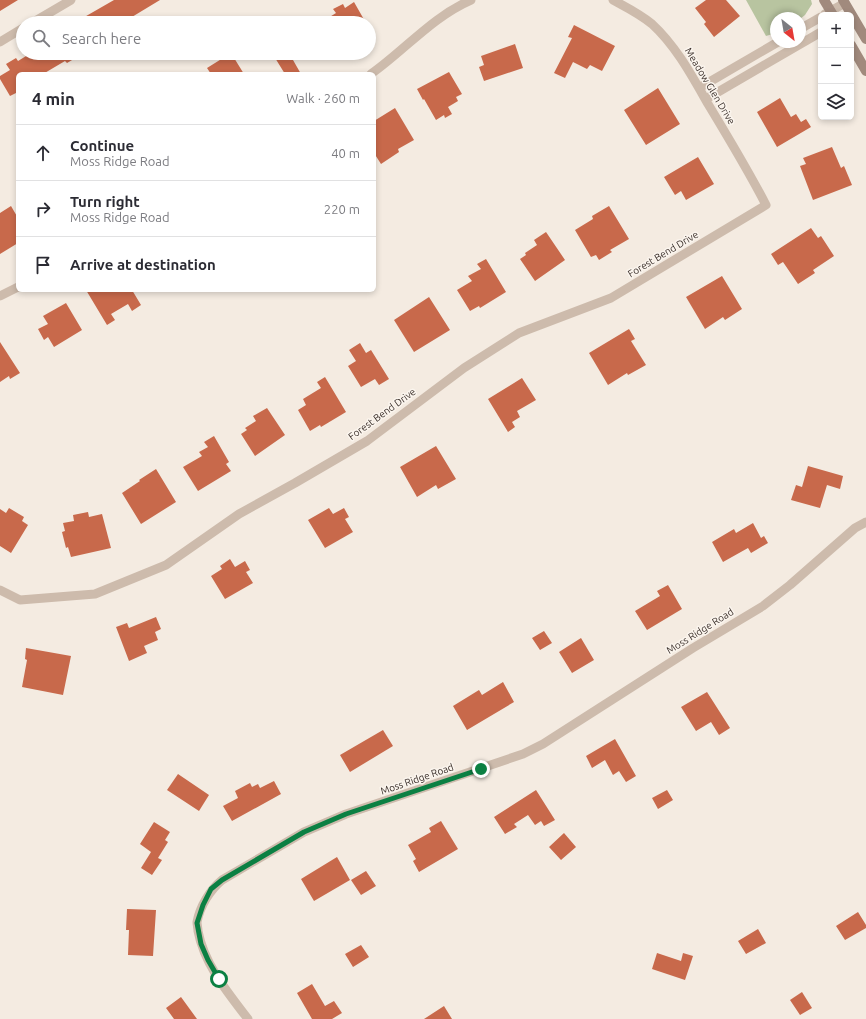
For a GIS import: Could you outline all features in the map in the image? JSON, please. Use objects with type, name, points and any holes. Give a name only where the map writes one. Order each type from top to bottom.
[{"type":"main road","points":[[824,0],[828,12]]},
{"type":"main road","points":[[844,2],[849,12]]},
{"type":"main road","points":[[854,20],[866,39]]},
{"type":"main road","points":[[853,48],[866,71]]},
{"type":"street","points":[[44,16],[71,0]]},
{"type":"street","points":[[375,72],[438,19],[471,0]]},
{"type":"street","name":"Meadow Glen Drive","points":[[612,0],[631,9],[651,23],[668,41],[706,99],[749,172],[766,205]]},
{"type":"street","points":[[832,12],[844,2]]},
{"type":"street","points":[[806,26],[818,19]]},
{"type":"street","points":[[0,42],[16,32]]},
{"type":"street","points":[[706,99],[818,34]]},
{"type":"street","points":[[699,88],[770,47]]},
{"type":"street","name":"Forest Bend Drive","points":[[0,590],[20,600],[95,594],[166,565],[239,514],[296,483],[367,441],[464,368],[519,333],[611,298],[766,205]]},
{"type":"street","points":[[0,296],[16,288]]},
{"type":"street","name":"Moss Ridge Road","points":[[248,1019],[219,979],[208,960],[201,944],[197,923],[203,905],[211,889],[222,880],[304,832],[346,814],[523,754],[543,744],[692,648],[763,606],[790,585],[855,528],[866,522]]},
{"type":"green space","points":[[746,0],[811,0],[812,4],[806,13],[806,12],[770,12],[770,35],[766,36]]},
{"type":"building","points":[[0,0],[18,0],[0,11]]},
{"type":"building","points":[[114,0],[160,0],[134,16],[86,16]]},
{"type":"building","points":[[706,0],[726,0],[740,16],[714,37],[704,24],[706,22],[695,8]]},
{"type":"building","points":[[354,2],[362,16],[331,16],[336,13],[333,9],[343,4],[345,8]]},
{"type":"building","points":[[574,25],[615,46],[602,71],[590,65],[587,69],[573,62],[565,78],[554,73],[572,38],[568,37]]},
{"type":"building","points":[[515,44],[523,68],[484,81],[479,67],[484,65],[481,56]]},
{"type":"building","points":[[16,58],[18,61],[72,60],[67,63],[65,61],[46,72],[16,72],[16,93],[10,96],[0,79],[0,76],[10,70],[6,64]]},
{"type":"building","points":[[220,60],[235,60],[243,72],[210,72],[207,68]]},
{"type":"building","points":[[276,60],[293,60],[300,72],[284,72]]},
{"type":"building","points":[[449,72],[462,94],[456,97],[458,101],[448,107],[452,114],[445,118],[444,115],[436,120],[417,89]]},
{"type":"building","points":[[658,88],[680,124],[646,145],[624,110]]},
{"type":"building","points":[[780,98],[791,117],[796,114],[801,122],[806,119],[811,127],[777,147],[757,112]]},
{"type":"building","points":[[395,108],[414,140],[398,149],[399,152],[381,164],[376,156],[376,120]]},
{"type":"building","points":[[832,147],[841,168],[844,166],[852,185],[813,200],[800,166],[806,164],[803,158]]},
{"type":"building","points":[[698,157],[714,184],[686,200],[681,191],[675,195],[664,177]]},
{"type":"building","points":[[11,206],[16,215],[16,244],[0,254],[0,213]]},
{"type":"building","points":[[609,206],[629,239],[610,250],[612,252],[599,260],[596,255],[591,257],[575,230],[593,219],[592,216]]},
{"type":"building","points":[[811,228],[818,238],[821,236],[834,256],[813,270],[815,273],[798,284],[783,262],[778,265],[771,254]]},
{"type":"building","points":[[546,232],[565,260],[535,281],[520,259],[526,255],[525,253],[537,245],[534,240]]},
{"type":"building","points":[[486,259],[506,292],[480,308],[479,306],[470,311],[457,290],[472,281],[468,276],[481,269],[477,264]]},
{"type":"building","points":[[722,276],[742,309],[725,320],[723,317],[705,329],[686,297]]},
{"type":"building","points":[[87,292],[133,292],[141,305],[132,311],[128,304],[111,314],[115,320],[107,325]]},
{"type":"building","points":[[429,297],[450,330],[414,352],[394,320]]},
{"type":"building","points":[[66,303],[82,330],[54,347],[48,337],[44,340],[38,329],[48,324],[43,316]]},
{"type":"building","points":[[629,329],[635,339],[631,341],[646,365],[628,375],[627,373],[608,385],[589,353]]},
{"type":"building","points":[[0,342],[20,373],[10,379],[9,376],[0,382]]},
{"type":"building","points":[[360,343],[366,353],[371,350],[389,379],[379,385],[375,379],[361,387],[348,366],[356,361],[349,350]]},
{"type":"building","points":[[325,377],[346,412],[321,427],[320,425],[310,431],[298,410],[306,405],[303,399],[321,388],[317,382]]},
{"type":"building","points":[[522,378],[536,400],[517,411],[520,417],[512,422],[515,427],[508,432],[488,399]]},
{"type":"building","points":[[267,408],[285,435],[255,456],[241,434],[247,430],[245,428],[256,421],[253,416]]},
{"type":"building","points":[[214,436],[229,462],[226,464],[231,471],[198,491],[183,467],[202,456],[199,452],[208,447],[204,442]]},
{"type":"building","points":[[436,446],[456,479],[438,489],[436,485],[417,497],[400,467]]},
{"type":"building","points":[[808,466],[843,476],[840,489],[827,485],[820,508],[791,500],[796,485],[802,487]]},
{"type":"building","points":[[156,469],[176,502],[141,524],[122,493]]},
{"type":"building","points":[[9,508],[24,517],[22,521],[28,525],[11,553],[0,546],[0,509],[6,513]]},
{"type":"building","points":[[329,508],[333,514],[344,508],[349,517],[345,519],[353,532],[325,548],[308,520]]},
{"type":"building","points":[[88,512],[89,517],[102,514],[111,548],[71,557],[68,547],[66,548],[62,532],[65,531],[63,523],[74,521],[73,515]]},
{"type":"building","points":[[753,523],[761,538],[764,536],[768,543],[751,553],[748,548],[723,562],[712,542],[734,529],[736,533]]},
{"type":"building","points":[[230,559],[235,567],[245,561],[250,570],[246,572],[253,583],[225,599],[211,576],[222,569],[220,566]]},
{"type":"building","points":[[668,585],[682,609],[647,630],[635,611],[660,596],[657,591]]},
{"type":"building","points":[[156,617],[161,629],[155,632],[158,640],[144,646],[147,653],[129,661],[116,627],[127,623],[129,628]]},
{"type":"building","points":[[544,631],[552,643],[540,650],[532,638]]},
{"type":"building","points":[[581,638],[594,660],[572,673],[559,652]]},
{"type":"building","points":[[26,648],[71,656],[63,695],[22,687],[27,660],[25,659]]},
{"type":"building","points":[[503,682],[514,702],[467,730],[453,706],[479,690],[482,695]]},
{"type":"building","points":[[707,692],[730,728],[719,735],[711,722],[696,731],[681,707]]},
{"type":"building","points":[[383,730],[393,746],[350,772],[340,755]]},
{"type":"building","points":[[615,739],[636,776],[626,782],[619,771],[613,775],[605,760],[592,768],[586,756]]},
{"type":"building","points":[[178,774],[209,795],[199,811],[167,790]]},
{"type":"building","points":[[274,781],[281,794],[232,821],[223,806],[238,798],[235,791],[250,783],[252,787],[258,784],[260,788]]},
{"type":"building","points":[[536,790],[555,820],[544,826],[541,821],[535,825],[528,815],[514,824],[517,827],[505,834],[494,817]]},
{"type":"building","points":[[667,790],[673,800],[658,809],[652,798]]},
{"type":"building","points":[[441,821],[458,849],[419,872],[413,861],[416,859],[408,845],[431,832],[429,828]]},
{"type":"building","points":[[154,822],[170,832],[165,840],[168,842],[158,858],[162,860],[152,875],[141,868],[151,852],[140,844]]},
{"type":"building","points":[[564,833],[576,847],[561,860],[549,847]]},
{"type":"building","points":[[337,857],[350,880],[314,901],[301,879]]},
{"type":"building","points":[[366,871],[376,886],[361,895],[351,880]]},
{"type":"building","points":[[127,909],[156,910],[153,956],[128,955],[129,930],[126,930]]},
{"type":"building","points":[[858,912],[866,925],[866,928],[845,940],[836,926]]},
{"type":"building","points":[[758,929],[766,943],[746,954],[738,941]]},
{"type":"building","points":[[361,945],[369,957],[353,967],[345,954]]},
{"type":"building","points":[[657,953],[681,961],[683,953],[693,956],[685,980],[652,969]]},
{"type":"building","points":[[312,984],[325,1006],[334,1001],[342,1013],[332,1019],[312,1019],[297,993]]},
{"type":"building","points":[[802,992],[812,1008],[800,1015],[790,1000]]},
{"type":"building","points":[[181,997],[197,1019],[174,1019],[166,1008]]},
{"type":"building","points":[[444,1006],[452,1019],[424,1019]]},
{"type":"route","points":[[219,979],[201,944],[197,923],[203,905],[211,889],[222,880],[304,832],[346,814],[481,769]]}]
